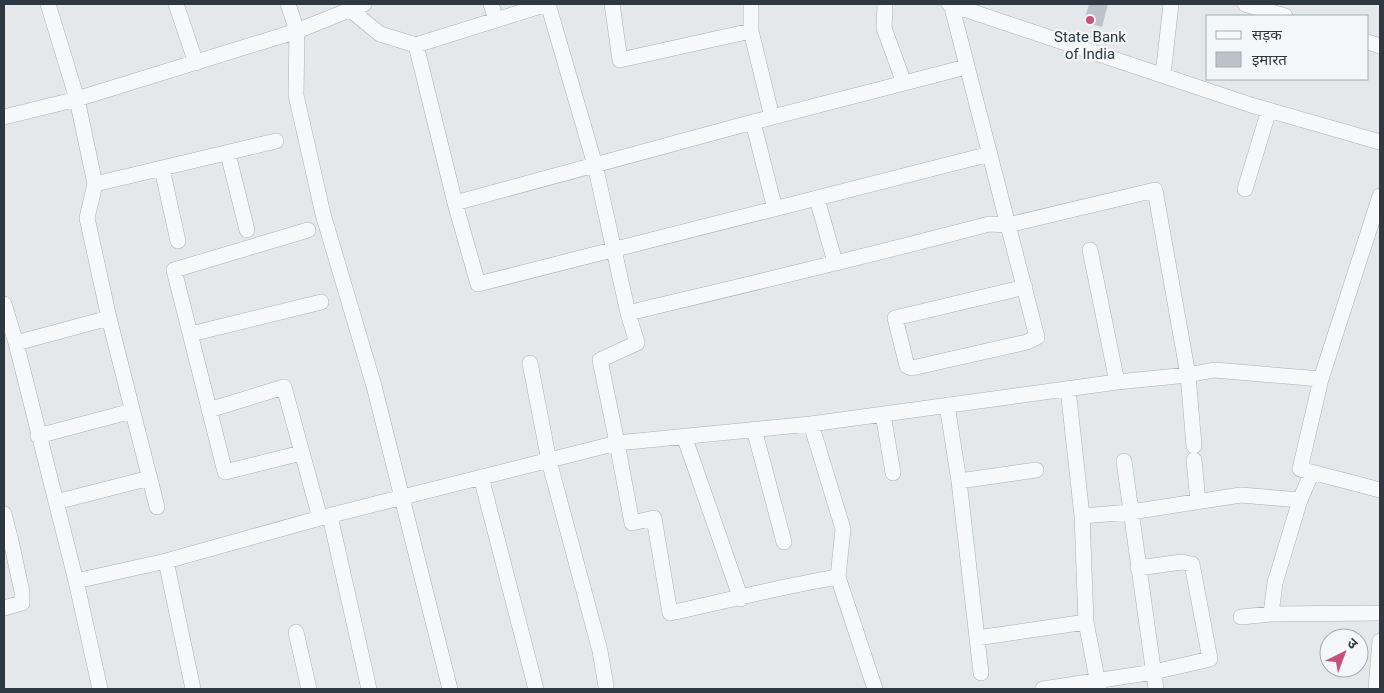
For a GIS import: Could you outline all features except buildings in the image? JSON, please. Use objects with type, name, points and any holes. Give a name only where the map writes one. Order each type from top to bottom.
[{"type":"street","points":[[48,4],[77,98],[96,184],[87,218],[109,318],[157,507]]},
{"type":"street","points":[[176,4],[196,63]]},
{"type":"street","points":[[288,4],[297,31],[296,95],[319,194],[374,386],[450,689]]},
{"type":"street","points":[[4,114],[77,98],[196,63],[297,31],[348,8],[364,4]]},
{"type":"street","points":[[491,4],[496,20]]},
{"type":"street","points":[[348,8],[380,34],[416,45],[548,4],[595,165],[616,250],[628,313],[637,343],[600,360],[632,523],[654,518],[670,613],[741,598],[794,584],[838,577]]},
{"type":"street","points":[[612,4],[620,60],[751,31]]},
{"type":"street","points":[[751,4],[751,31],[772,117]]},
{"type":"street","points":[[885,4],[884,28],[904,83]]},
{"type":"street","points":[[950,4],[1269,110],[1380,142]]},
{"type":"street","points":[[950,4],[1025,287],[1037,337],[1027,342],[912,368],[907,366],[895,318],[1025,287]]},
{"type":"street","points":[[1163,75],[1171,4]]},
{"type":"street","points":[[1245,4],[1282,15]]},
{"type":"street","points":[[416,45],[455,203],[478,284],[990,154]]},
{"type":"street","points":[[455,203],[753,122],[966,67]]},
{"type":"street","points":[[1245,189],[1269,110]]},
{"type":"street","points":[[753,122],[775,209]]},
{"type":"street","points":[[96,184],[276,141]]},
{"type":"street","points":[[228,154],[247,230]]},
{"type":"street","points":[[162,169],[178,241]]},
{"type":"street","points":[[628,313],[879,253],[990,224],[1008,224],[1155,190],[1188,376],[1198,502]]},
{"type":"street","points":[[1380,196],[1321,379],[1300,469],[1380,490]]},
{"type":"street","points":[[817,199],[835,262]]},
{"type":"street","points":[[301,453],[226,472],[174,270],[308,230]]},
{"type":"street","points":[[1090,250],[1117,382]]},
{"type":"street","points":[[191,334],[321,302]]},
{"type":"street","points":[[4,304],[16,343],[76,581],[100,689]]},
{"type":"street","points":[[16,343],[109,318]]},
{"type":"street","points":[[530,363],[550,460],[600,651],[606,686]]},
{"type":"street","points":[[76,581],[166,561],[325,517],[617,443],[811,424],[1117,382],[1188,376],[1214,370],[1321,379]]},
{"type":"street","points":[[209,410],[284,387],[301,453],[325,517],[369,689]]},
{"type":"street","points":[[1068,389],[1082,516],[1086,622],[1098,685]]},
{"type":"street","points":[[947,405],[959,481],[981,673]]},
{"type":"street","points":[[38,436],[132,411]]},
{"type":"street","points":[[883,414],[893,473]]},
{"type":"street","points":[[811,424],[843,529],[838,577],[875,689]]},
{"type":"street","points":[[754,429],[784,542]]},
{"type":"street","points":[[684,436],[741,598]]},
{"type":"street","points":[[1124,461],[1156,689]]},
{"type":"street","points":[[959,481],[1036,470]]},
{"type":"street","points":[[1271,614],[1275,583],[1300,500],[1312,472]]},
{"type":"street","points":[[56,502],[150,478]]},
{"type":"street","points":[[481,478],[536,689]]},
{"type":"street","points":[[1082,516],[1130,512],[1241,495],[1300,500]]},
{"type":"street","points":[[4,514],[7,541],[22,592],[22,603],[4,608]]},
{"type":"street","points":[[166,561],[193,689]]},
{"type":"street","points":[[1042,689],[1098,685],[1210,659],[1192,564],[1182,562],[1138,568]]},
{"type":"street","points":[[1241,617],[1271,614],[1380,613]]},
{"type":"street","points":[[977,638],[1086,622]]},
{"type":"street","points":[[296,632],[308,689]]},
{"type":"street","points":[[1376,689],[1380,641]]},
{"type":"place","name":"State Bank of India","points":[[1090,20]]}]
